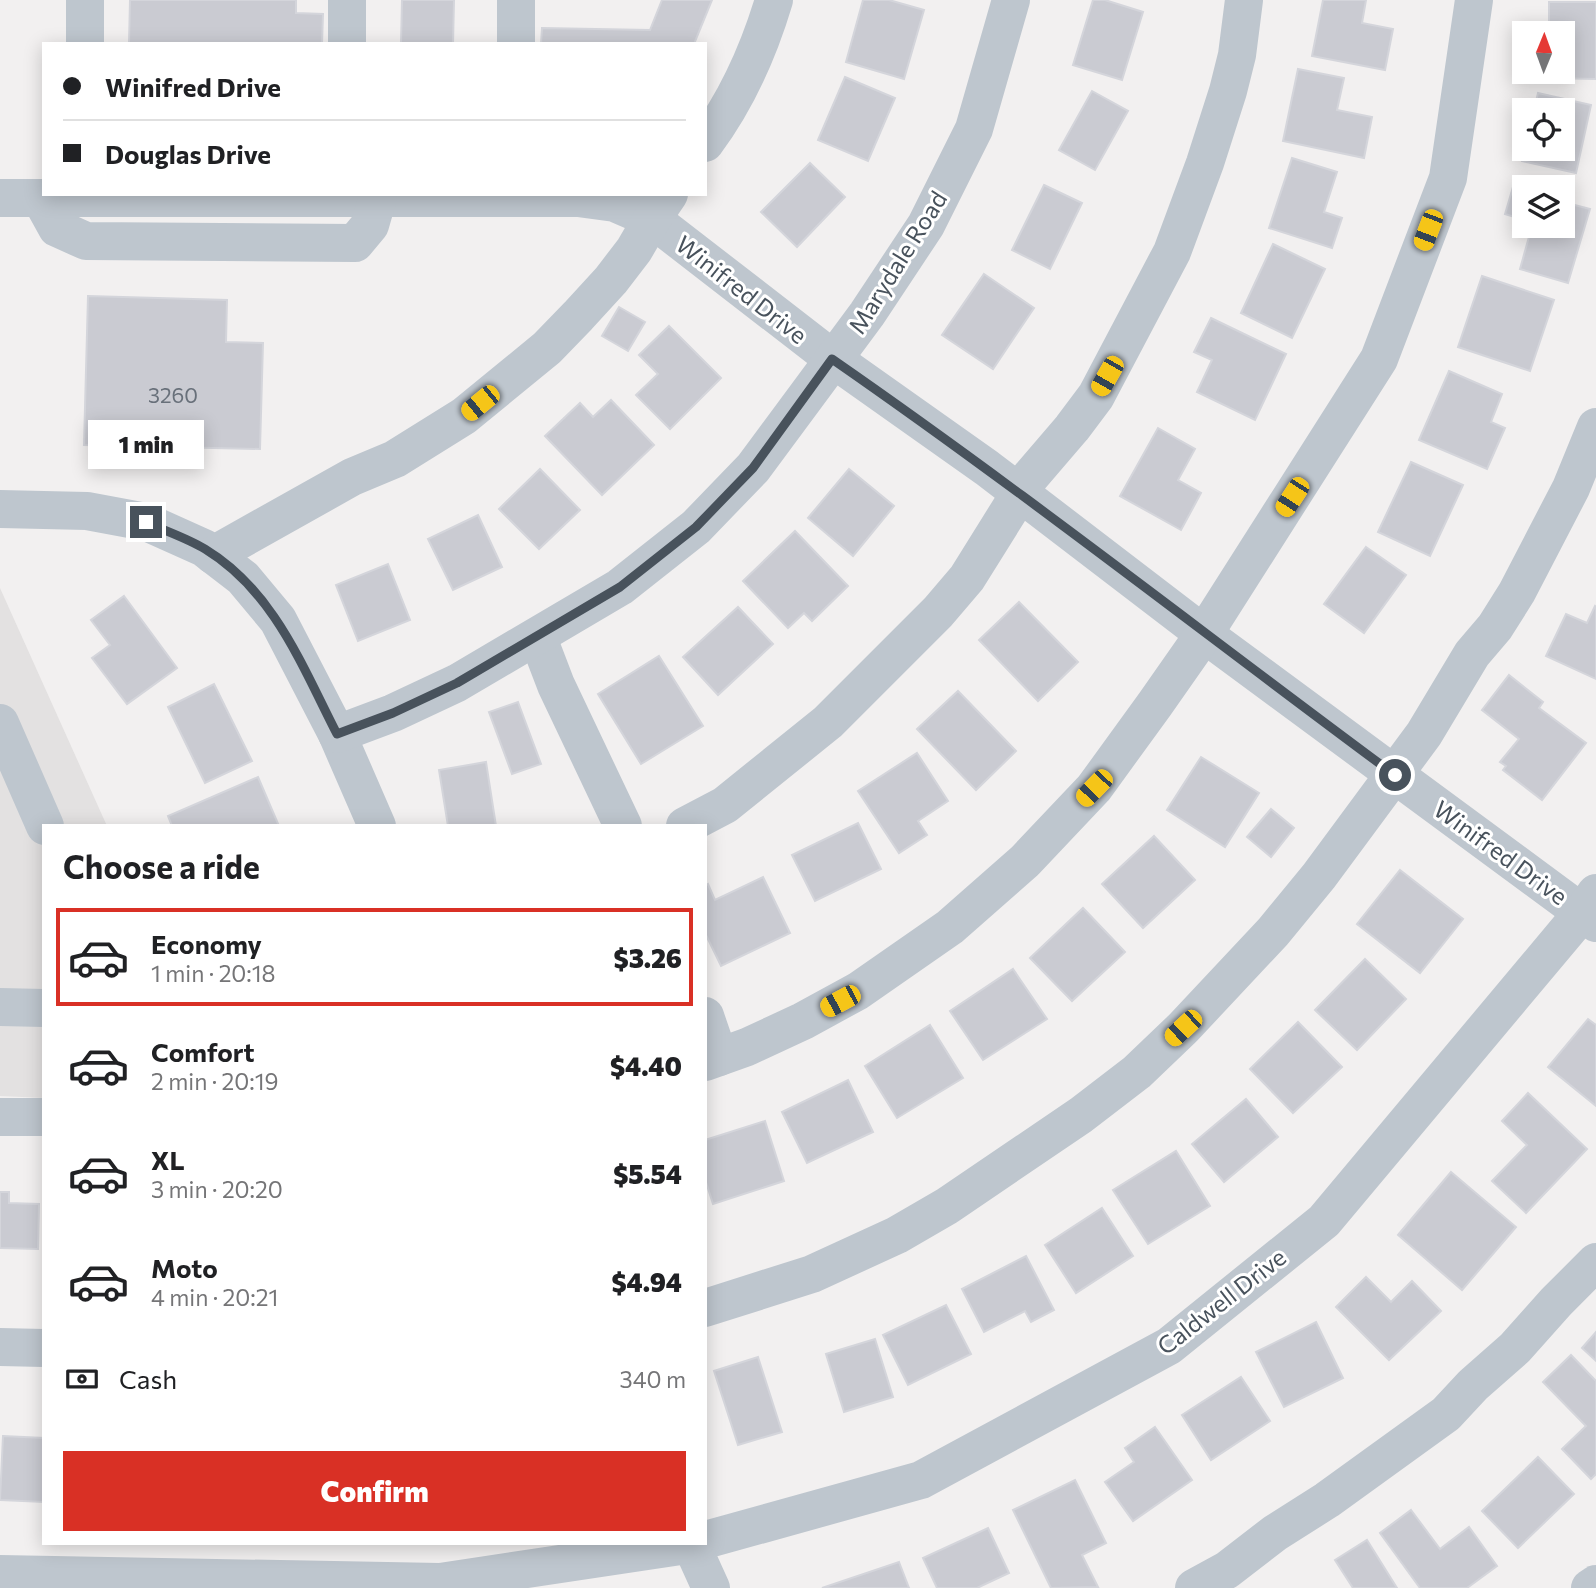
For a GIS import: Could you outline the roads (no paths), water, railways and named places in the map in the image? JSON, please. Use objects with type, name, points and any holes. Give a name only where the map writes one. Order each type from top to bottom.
[{"type":"street","points":[[85,0],[85,42]]},
{"type":"street","points":[[347,42],[348,0]]},
{"type":"street","points":[[516,0],[516,42]]},
{"type":"street","points":[[707,139],[727,113],[765,28],[774,0]]},
{"type":"street","name":"Marydale Road","points":[[337,734],[393,713],[457,683],[538,638],[620,587],[696,527],[753,468],[867,314],[926,225],[974,129],[1011,0]]},
{"type":"street","points":[[689,824],[725,805],[828,722],[938,612],[967,578],[1019,492],[1096,396],[1172,252],[1217,130],[1237,55],[1244,0]]},
{"type":"street","points":[[707,1028],[712,1059],[803,1021],[858,991],[950,928],[1025,861],[1094,788],[1204,634],[1379,359],[1448,178],[1474,0]]},
{"type":"street","points":[[41,199],[57,228],[86,241],[355,243],[370,225],[359,196]]},
{"type":"street","name":"Winifred Drive","points":[[0,198],[515,196],[578,198],[661,206],[832,359],[1019,492],[1204,634],[1395,775],[1591,910]]},
{"type":"street","points":[[213,555],[352,477],[395,460],[464,416],[547,348],[578,316],[634,250],[661,206]]},
{"type":"street","points":[[707,1307],[812,1274],[897,1235],[947,1206],[1081,1115],[1137,1072],[1183,1028],[1273,932],[1319,876],[1436,716],[1472,654],[1495,627],[1517,592],[1571,488],[1596,427]]},
{"type":"street","points":[[0,509],[86,511],[146,522],[204,548],[243,578],[278,620],[337,734],[376,824]]},
{"type":"street","points":[[538,638],[556,685],[623,824]]},
{"type":"street","points":[[0,723],[43,824]]},
{"type":"street","name":"Caldwell Drive","points":[[707,1540],[921,1480],[1169,1346],[1324,1221],[1591,910]]},
{"type":"street","points":[[0,1007],[42,1008]]},
{"type":"street","points":[[0,1116],[42,1117]]},
{"type":"street","points":[[1194,1588],[1227,1570],[1275,1533],[1327,1500],[1446,1414],[1473,1385],[1515,1348],[1596,1262]]},
{"type":"street","points":[[0,1347],[42,1348]]},
{"type":"street","points":[[0,1574],[440,1582],[685,1545]]},
{"type":"street","points":[[692,1545],[711,1588]]},
{"type":"street","points":[[1590,1588],[1596,1584]]}]
